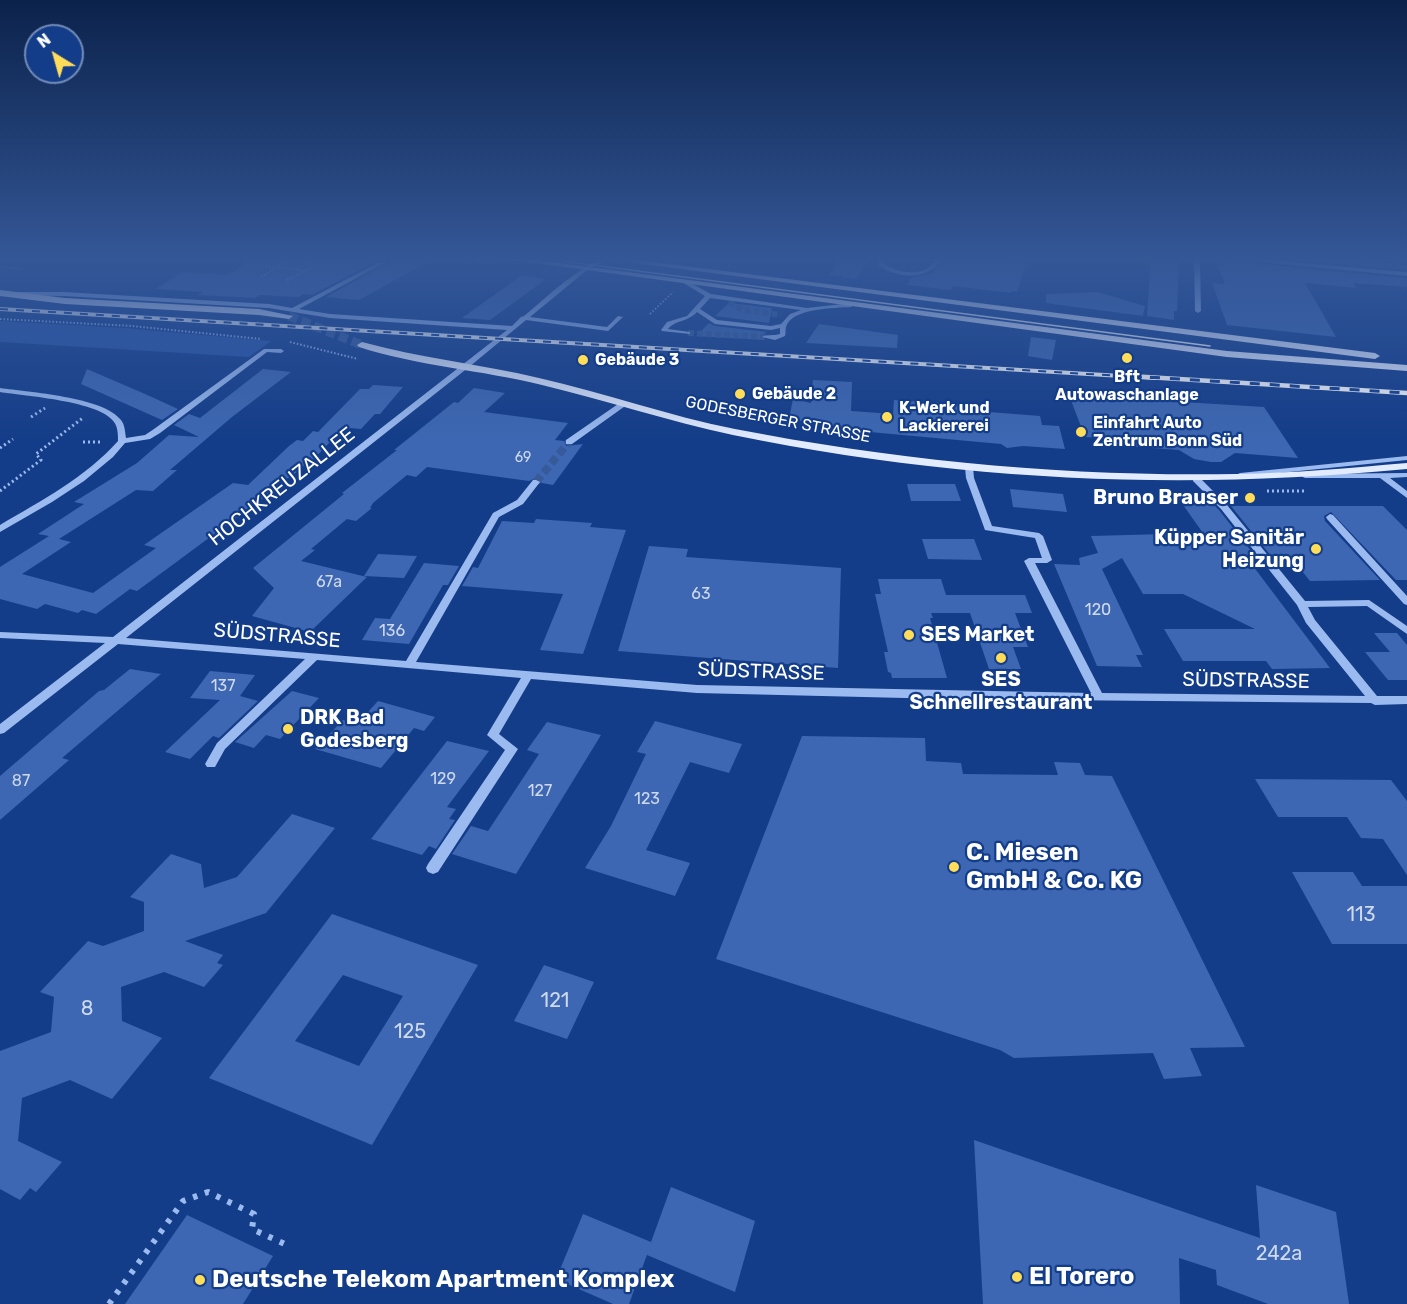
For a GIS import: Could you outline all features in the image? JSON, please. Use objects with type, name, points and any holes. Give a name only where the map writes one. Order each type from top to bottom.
[{"type":"main road","points":[[957,319],[1227,354],[1407,368]]},
{"type":"main road","points":[[1089,319],[1407,360]]},
{"type":"main road","name":"GODESBERGER STRASSE","points":[[362,345],[400,356],[467,366],[539,381],[732,431],[801,444],[969,466],[1091,476],[1196,479],[1305,476],[1407,466]]},
{"type":"street","points":[[373,319],[511,328]]},
{"type":"street","name":"HOCHKREUZALLEE","points":[[0,730],[467,366],[522,319]]},
{"type":"street","points":[[530,319],[608,329],[618,319]]},
{"type":"street","points":[[683,319],[669,323],[663,330],[688,333]]},
{"type":"street","points":[[711,319],[715,322],[771,328],[783,326]]},
{"type":"street","points":[[765,337],[775,338],[783,335],[783,326],[789,319]]},
{"type":"street","points":[[2,526],[87,474],[112,454],[122,441],[147,436],[157,431],[266,350],[281,351]]},
{"type":"street","points":[[0,390],[96,408],[115,417],[120,425],[122,441]]},
{"type":"street","points":[[569,442],[624,404]]},
{"type":"street","name":"GODESBERGER STRASSE","points":[[1196,479],[1407,458]]},
{"type":"street","points":[[969,466],[970,478],[988,528],[1040,536],[1047,560],[1029,561],[1099,698]]},
{"type":"street","name":"GODESBERGER STRASSE","points":[[1305,476],[1407,475]]},
{"type":"street","points":[[1383,476],[1407,495]]},
{"type":"street","points":[[1196,479],[1224,507],[1302,604],[1310,621],[1375,701]]},
{"type":"street","points":[[409,665],[496,515],[520,502],[536,482]]},
{"type":"street","points":[[1330,517],[1407,602]]},
{"type":"street","points":[[1302,604],[1369,603],[1407,631]]},
{"type":"street","name":"SÜDSTRASSE","points":[[0,635],[116,640],[697,689],[1099,698],[1407,700]]},
{"type":"street","points":[[211,764],[221,746],[314,657]]},
{"type":"street","points":[[433,868],[512,749],[493,735],[528,675]]},
{"type":"path","points":[[0,319],[132,326],[266,339]]},
{"type":"path","points":[[284,341],[307,345]]},
{"type":"path","points":[[0,491],[41,460],[36,454],[96,408]]},
{"type":"path","points":[[0,448],[13,440]]},
{"type":"path","points":[[6,487],[13,487]]},
{"type":"path","points":[[109,1304],[183,1201],[208,1192],[254,1214],[252,1229],[287,1245]]},
{"type":"shaded area","points":[[0,321],[123,328],[271,341],[249,357],[0,342]]},
{"type":"building","points":[[737,319],[770,319],[769,323]]},
{"type":"building","points":[[1225,319],[1326,319],[1336,337],[1227,325]]},
{"type":"building","points":[[709,323],[715,326],[767,332],[760,336],[765,340],[696,336]]},
{"type":"building","points":[[819,324],[898,335],[897,348],[806,343]]},
{"type":"building","points":[[1031,337],[1056,340],[1052,360],[1028,356]]},
{"type":"building","points":[[87,369],[178,409],[162,420],[81,384]]},
{"type":"building","points":[[263,369],[291,372],[232,417],[170,470],[177,470],[153,491],[136,490],[59,539],[71,542],[22,574],[93,593],[156,548],[144,545],[233,483],[248,485],[289,446],[297,440],[303,441],[313,431],[318,432],[360,389],[369,389],[373,385],[403,387],[380,414],[375,414],[361,429],[350,428],[335,444],[329,443],[312,461],[309,461],[291,477],[283,480],[271,492],[137,591],[130,589],[96,614],[82,610],[78,613],[45,604],[37,609],[0,599],[0,567],[49,536],[38,534],[84,504],[74,502],[137,463],[169,435],[199,437],[174,425],[189,414],[200,418]]},
{"type":"building","points":[[813,380],[852,382],[851,411],[893,414],[894,400],[963,404],[963,410],[1040,416],[1042,425],[1059,426],[1065,449],[1023,446],[1007,448],[1001,444],[870,432],[789,419],[793,399],[811,403]]},
{"type":"building","points":[[474,388],[505,393],[484,412],[568,423],[555,440],[564,441],[566,446],[583,444],[553,485],[542,483],[536,478],[529,481],[427,467],[416,477],[407,475],[373,503],[370,508],[372,508],[356,521],[347,519],[311,549],[315,550],[301,561],[367,577],[310,632],[252,616],[274,588],[253,568],[397,450],[394,450],[454,402],[458,403]]},
{"type":"building","points":[[1069,395],[1264,407],[1298,458],[1235,453],[1221,462],[1211,462],[1194,459],[1179,450],[1111,445],[1109,438],[1085,437]]},
{"type":"building","points":[[907,484],[955,484],[961,501],[911,501]]},
{"type":"building","points":[[1010,489],[1063,494],[1067,512],[1013,507]]},
{"type":"building","points":[[1176,495],[1204,495],[1219,510],[1263,566],[1253,566],[1330,668],[1272,669],[1266,661],[1183,661],[1164,629],[1255,629],[1183,594],[1143,594],[1122,558],[1102,569],[1143,655],[1136,655],[1142,667],[1097,666],[1054,564],[1080,565],[1079,558],[1098,553],[1091,536],[1203,533]]},
{"type":"building","points":[[1231,506],[1383,506],[1407,530],[1407,580],[1396,580],[1331,512],[1324,516],[1325,521],[1380,580],[1310,581],[1298,566],[1279,566]]},
{"type":"building","points":[[536,519],[592,523],[590,527],[626,530],[583,654],[540,650],[563,594],[462,586],[473,567],[478,568],[502,521],[534,523]]},
{"type":"building","points":[[922,539],[974,539],[982,560],[928,559]]},
{"type":"building","points":[[649,546],[688,549],[686,557],[841,568],[838,668],[618,651]]},
{"type":"building","points":[[378,554],[417,556],[404,578],[364,576]]},
{"type":"building","points":[[424,563],[459,566],[448,585],[443,585],[409,644],[362,640],[375,618],[390,619]]},
{"type":"building","name":"SES Market","points":[[878,579],[941,579],[946,595],[1025,595],[1032,613],[1015,613],[1028,647],[1013,647],[1021,669],[989,669],[970,613],[931,613],[933,618],[930,618],[947,678],[892,678],[891,673],[888,672],[884,652],[888,652],[875,594],[881,594]]},
{"type":"building","points":[[1374,633],[1397,633],[1407,645],[1407,680],[1388,680],[1365,652],[1390,652]]},
{"type":"building","points":[[130,669],[161,674],[62,758],[69,760],[0,820],[0,776],[99,691],[104,690]]},
{"type":"building","points":[[210,671],[255,675],[240,696],[258,701],[219,738],[213,736],[190,759],[165,752],[220,700],[190,698]]},
{"type":"building","points":[[292,691],[319,698],[280,739],[266,735],[254,748],[235,742]]},
{"type":"building","points":[[378,701],[435,717],[424,731],[414,728],[381,768],[315,749],[343,720],[357,724]]},
{"type":"building","points":[[655,721],[742,744],[729,773],[690,762],[646,850],[690,863],[675,896],[585,868],[611,826],[646,754],[637,752]]},
{"type":"building","points":[[547,722],[601,735],[516,874],[452,854],[471,826],[488,831],[539,754],[527,750]]},
{"type":"building","name":"C. Miesen GmbH & Co. KG","points":[[802,736],[925,738],[926,761],[961,763],[963,774],[1058,775],[1054,762],[1080,763],[1085,775],[1112,776],[1245,1047],[1190,1048],[1202,1076],[1164,1079],[1153,1053],[1014,1058],[1000,1050],[716,959]]},
{"type":"building","points":[[447,741],[489,751],[447,807],[456,809],[449,819],[455,820],[436,849],[429,846],[422,855],[371,839]]},
{"type":"building","points":[[1255,779],[1391,780],[1407,801],[1407,875],[1383,839],[1361,838],[1347,817],[1278,817]]},
{"type":"building","points":[[292,814],[335,828],[266,913],[185,941],[223,955],[217,963],[223,965],[204,987],[164,972],[121,987],[122,1021],[162,1038],[112,1099],[70,1080],[22,1098],[18,1141],[62,1162],[36,1192],[30,1188],[20,1200],[0,1189],[0,1051],[51,1032],[54,997],[40,992],[88,941],[103,946],[144,931],[144,902],[130,897],[171,854],[201,864],[204,888],[237,877]]},
{"type":"building","points":[[1292,872],[1353,872],[1362,886],[1407,886],[1407,944],[1332,944]]},
{"type":"building","points":[[332,914],[478,965],[372,1145],[209,1078]],"holes":[[[343,975],[403,996],[359,1066],[295,1041]]]},
{"type":"building","points":[[544,965],[594,982],[567,1039],[514,1021]]},
{"type":"building","points":[[974,1140],[1260,1238],[1256,1185],[1336,1212],[1349,1304],[1268,1304],[1217,1285],[1216,1270],[1179,1258],[1180,1304],[983,1304]]},
{"type":"building","points":[[671,1187],[755,1221],[735,1292],[647,1255],[648,1252],[629,1304],[613,1304],[556,1279],[583,1214],[651,1242]]},
{"type":"building","name":"Deutsche Telekom Apartment Komplex","points":[[187,1215],[273,1256],[243,1304],[125,1304]]},
{"type":"tunnel","points":[[296,319],[362,345]]},
{"type":"tunnel","points":[[688,333],[765,337]]},
{"type":"tunnel","points":[[536,482],[569,442]]},
{"type":"tram line","points":[[1003,319],[1210,346]]},
{"type":"railway","points":[[165,319],[1155,378]]},
{"type":"railway","points":[[1130,376],[1407,393]]},
{"type":"place","name":"Bft Autowaschanlage","points":[[1127,358]]},
{"type":"place","name":"Gebäude 3","points":[[583,360]]},
{"type":"place","name":"Gebäude 2","points":[[740,394]]},
{"type":"place","name":"K-Werk und Lackiererei","points":[[887,417]]},
{"type":"place","name":"Einfahrt Auto Zentrum Bonn Süd","points":[[1081,432]]},
{"type":"place","name":"Bruno Brauser","points":[[1250,498]]},
{"type":"place","name":"Küpper Sanitär Heizung","points":[[1316,549]]},
{"type":"place","name":"SES Market","points":[[909,635]]},
{"type":"place","name":"SES Schnellrestaurant","points":[[1001,658]]},
{"type":"place","name":"DRK Bad Godesberg","points":[[288,729]]},
{"type":"place","name":"C. Miesen GmbH & Co. KG","points":[[954,867]]},
{"type":"place","name":"El Torero","points":[[1017,1277]]},
{"type":"place","name":"Deutsche Telekom Apartment Komplex","points":[[200,1280]]}]
